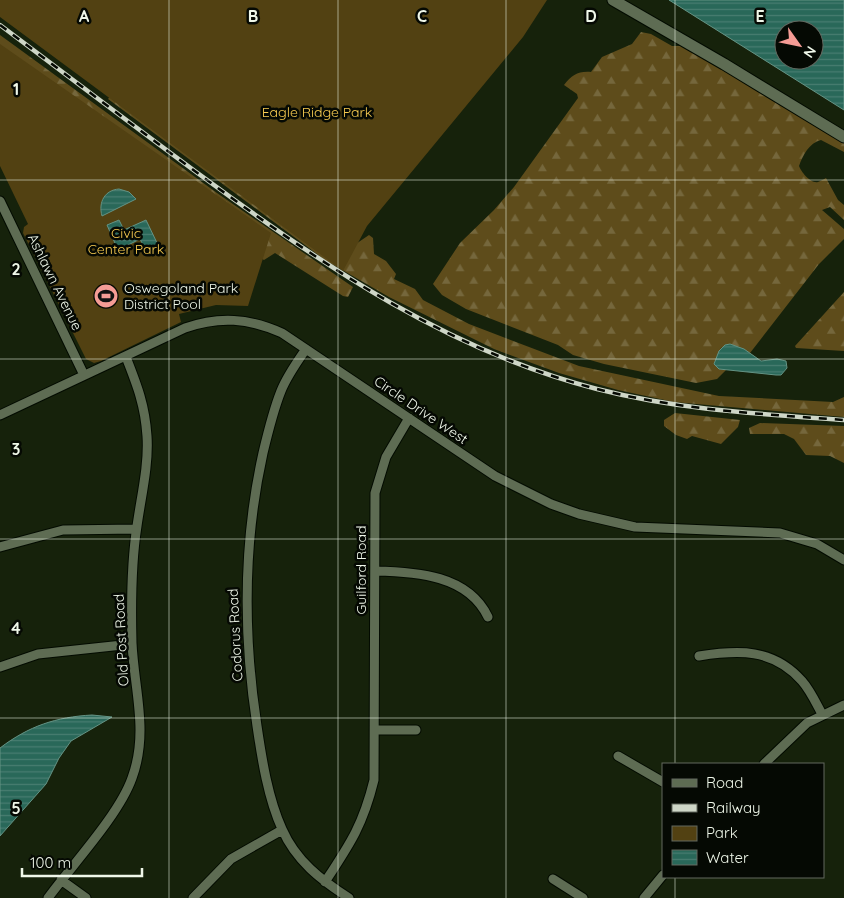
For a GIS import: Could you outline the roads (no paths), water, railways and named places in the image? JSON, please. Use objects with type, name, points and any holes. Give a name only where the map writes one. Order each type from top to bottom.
[{"type":"street","points":[[613,0],[724,64],[844,137]]},
{"type":"street","name":"Ashlawn Avenue","points":[[0,201],[84,375]]},
{"type":"street","name":"Circle Drive West","points":[[0,415],[185,328],[204,321],[224,319],[248,321],[267,326],[306,348],[518,489],[579,514],[636,527],[780,533],[817,544],[844,560]]},
{"type":"street","name":"Codorus Road","points":[[306,348],[281,390],[271,420],[259,470],[252,515],[246,583],[246,636],[260,749],[282,830],[300,858],[325,882],[349,898]]},
{"type":"street","name":"Old Post Road","points":[[48,898],[119,802],[132,779],[142,736],[132,644],[136,529],[148,439],[145,404],[126,357]]},
{"type":"street","name":"Guilford Road","points":[[325,882],[350,844],[366,811],[374,780],[375,508],[380,474],[386,457],[409,418]]},
{"type":"street","points":[[0,547],[63,530],[136,529]]},
{"type":"street","points":[[375,571],[420,573],[435,577],[469,593],[481,603],[488,617]]},
{"type":"street","points":[[0,667],[38,654],[132,644]]},
{"type":"street","points":[[699,656],[742,651],[758,654],[781,664],[804,682],[822,714]]},
{"type":"street","points":[[765,763],[795,732],[822,714],[844,705]]},
{"type":"street","points":[[375,730],[416,730]]},
{"type":"street","points":[[618,756],[662,781]]},
{"type":"street","points":[[193,898],[231,859],[282,830]]},
{"type":"street","points":[[644,898],[662,876]]},
{"type":"street","points":[[553,878],[583,898]]},
{"type":"street","points":[[61,880],[86,898]]},
{"type":"water","points":[[669,0],[844,0],[844,110],[780,70],[824,70],[824,20],[774,20],[774,66]]},
{"type":"water","points":[[119,189],[129,192],[136,199],[102,216],[101,206],[106,194]]},
{"type":"water","points":[[119,220],[124,230],[146,220],[158,245],[146,251],[140,239],[118,250],[107,225]]},
{"type":"water","points":[[730,344],[744,349],[761,361],[777,359],[786,361],[787,368],[781,375],[719,369],[714,364],[719,351],[725,345]]},
{"type":"water","points":[[92,715],[112,717],[71,741],[59,758],[46,784],[0,836],[0,748],[32,728],[43,724],[67,718]]},
{"type":"railway","points":[[0,25],[203,177],[295,243],[390,303],[439,329],[543,373],[628,396],[720,410],[844,420]]},
{"type":"place","name":"Oswegoland Park District Pool","points":[[106,296]]},
{"type":"park label","name":"Eagle Ridge Park","points":[[317,112]]},
{"type":"park label","name":"Civic Center Park","points":[[126,242]]}]
